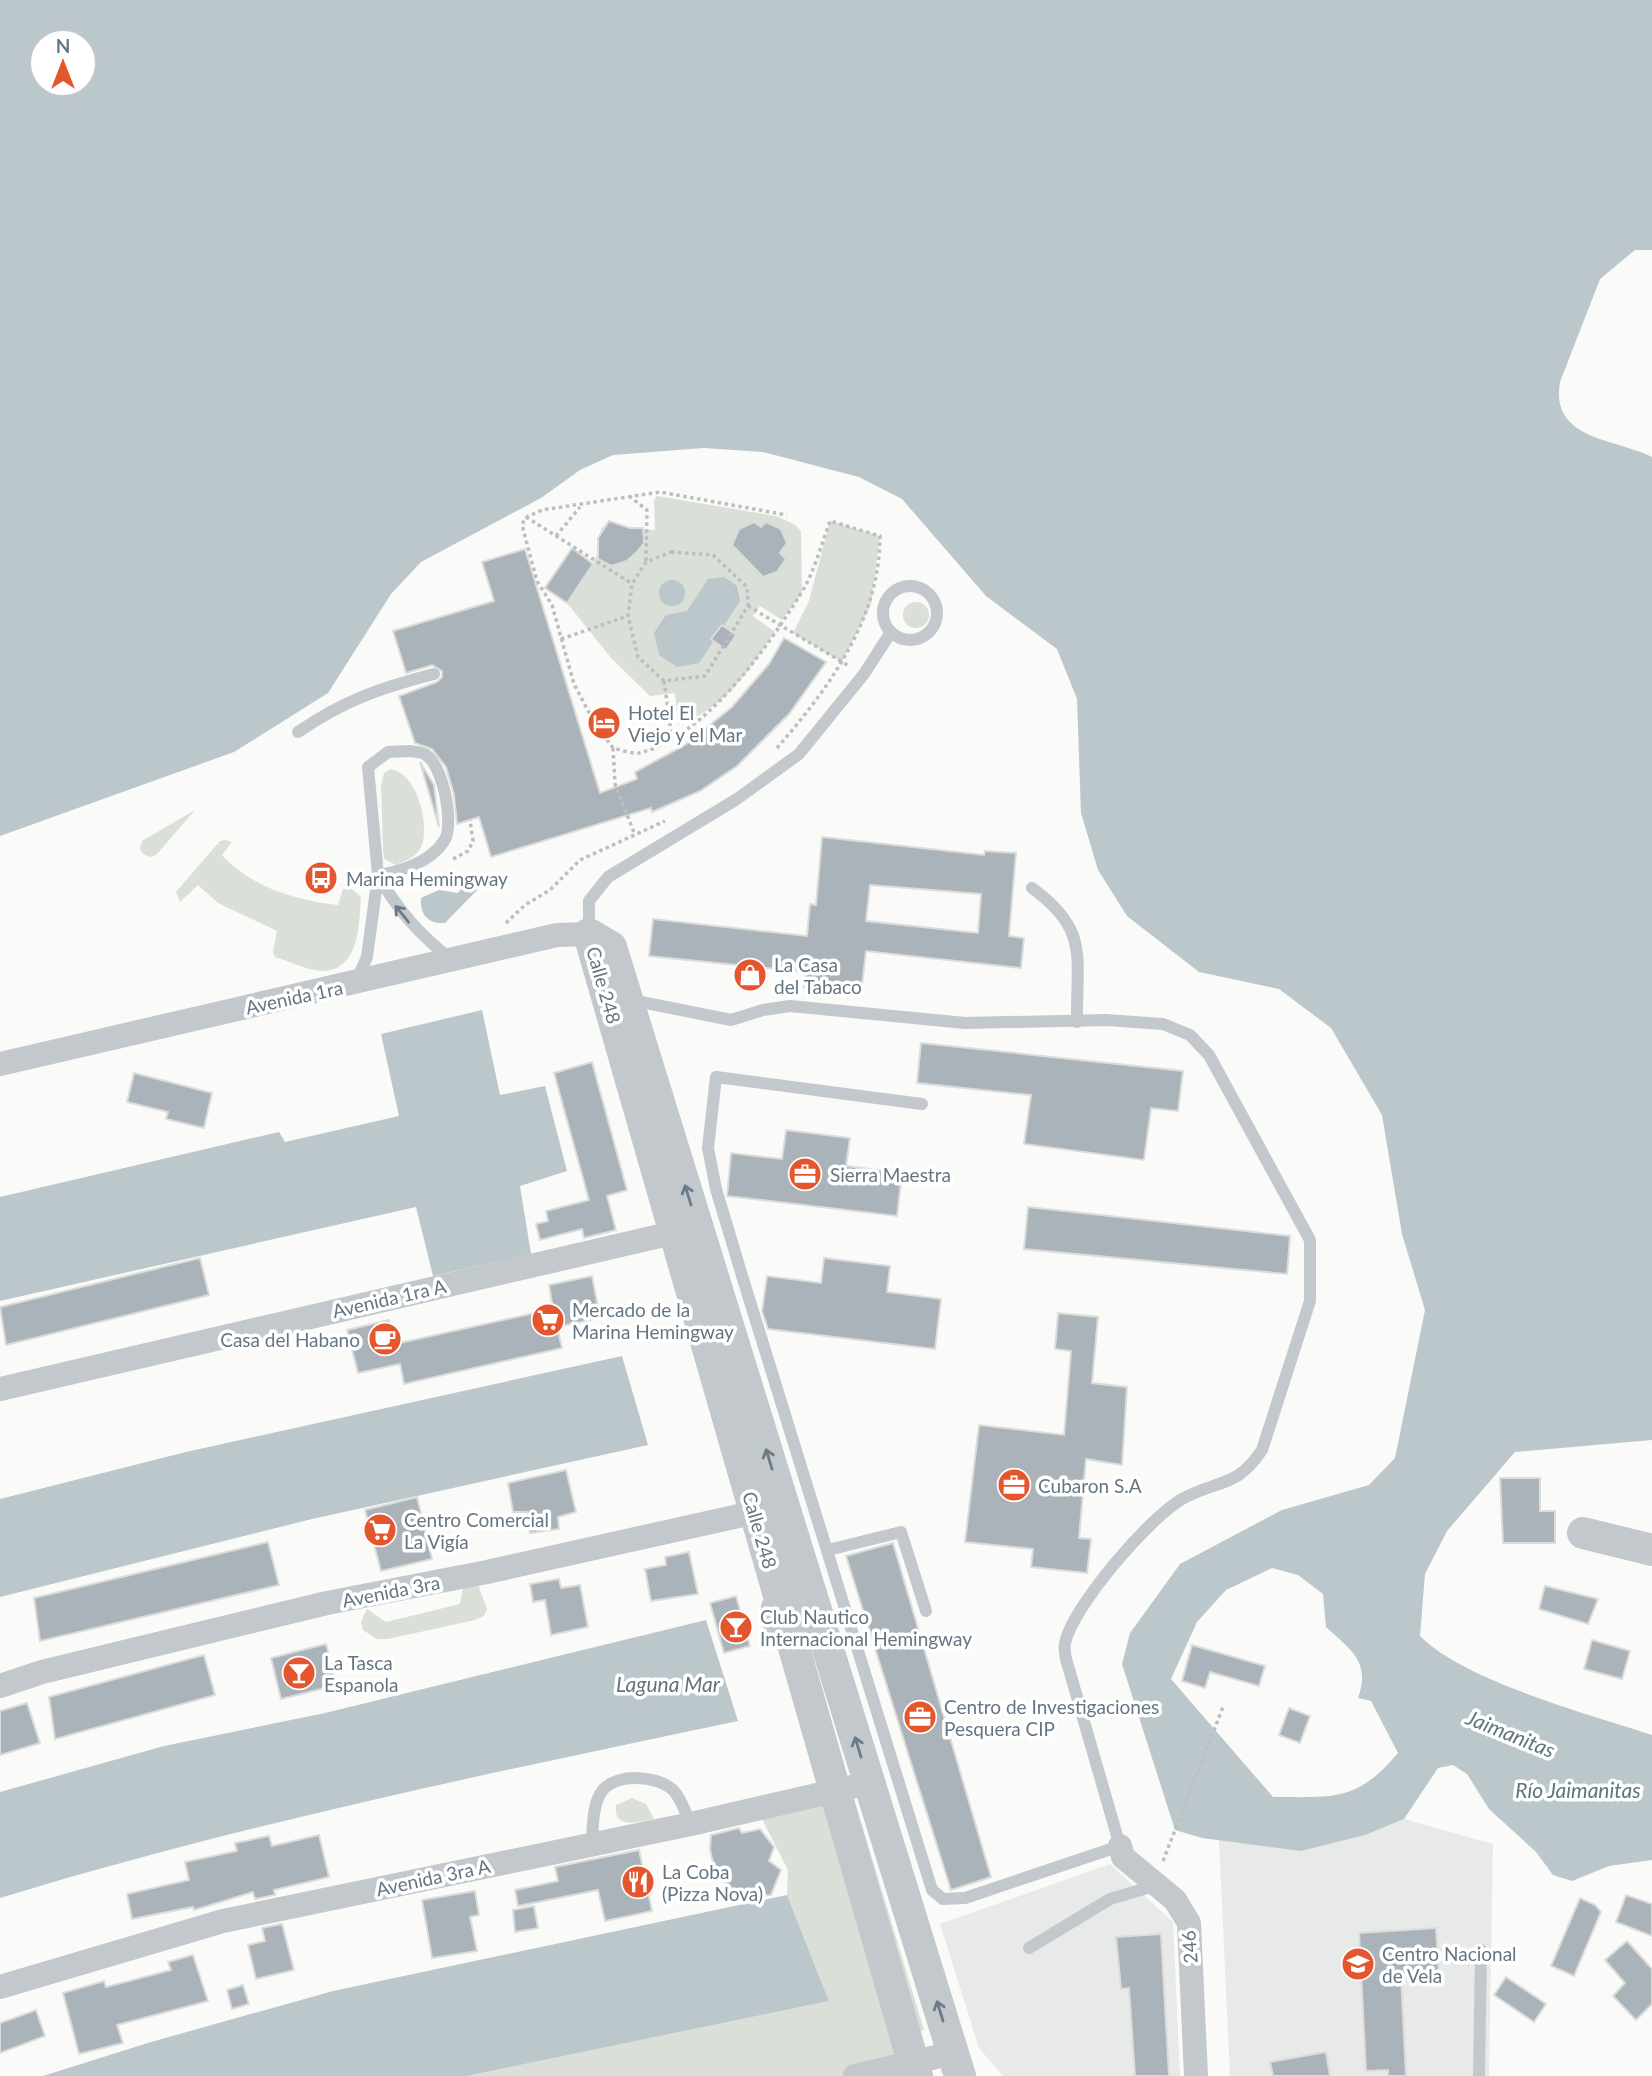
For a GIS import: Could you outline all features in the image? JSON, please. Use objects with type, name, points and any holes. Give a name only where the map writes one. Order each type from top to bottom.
[{"type":"street","name":"Avenida 1ra","points":[[0,1064],[355,984],[557,935],[589,934]]},
{"type":"street","name":"Calle 248","points":[[589,934],[611,947],[627,999],[686,1230]]},
{"type":"street","name":"Calle 248","points":[[589,934],[686,1230],[769,1509],[869,1783],[956,2065]]},
{"type":"street","name":"Avenida 1ra A","points":[[0,1389],[686,1230]]},
{"type":"street","name":"Calle 248","points":[[769,1509],[779,1596],[915,2069]]},
{"type":"street","name":"Avenida 3ra","points":[[0,1686],[42,1672],[327,1603],[487,1572],[769,1509]]},
{"type":"street","points":[[1583,1533],[1652,1550]]},
{"type":"street","name":"Avenida 3ra A","points":[[0,1987],[223,1921],[691,1824],[869,1783]]},
{"type":"street","name":"246","points":[[1120,1846],[1123,1857],[1175,1900],[1189,1923],[1196,2076]]},
{"type":"street","points":[[855,2076],[956,2065]]},
{"type":"lane","points":[[908,586],[926,591],[933,597],[937,615],[930,631],[915,640],[898,637],[891,632],[883,617],[886,600],[891,593],[908,586]]},
{"type":"lane","points":[[589,934],[589,901],[608,877],[737,799],[799,754],[863,674],[891,632]]},
{"type":"lane","points":[[298,732],[334,707],[375,690],[434,674]]},
{"type":"lane","points":[[355,984],[367,957],[378,875],[368,767],[388,752],[410,751],[427,755],[437,768],[450,817],[449,833],[443,845],[400,872],[378,875]]},
{"type":"lane","points":[[378,875],[396,908],[418,934],[452,960]]},
{"type":"lane","points":[[1032,888],[1056,906],[1069,921],[1076,942],[1077,1021]]},
{"type":"lane","points":[[627,999],[731,1020],[763,1010],[790,1006],[965,1023],[1077,1021],[1163,1024],[1191,1035],[1209,1055],[1310,1240],[1310,1301],[1262,1450],[1251,1467],[1238,1478],[1184,1498],[1157,1516],[1096,1589],[1076,1619],[1064,1645],[1120,1846],[965,1898],[943,1899],[932,1890],[716,1189],[708,1149],[716,1077],[922,1104]]},
{"type":"lane","points":[[828,1550],[901,1532],[926,1611]]},
{"type":"lane","points":[[592,1844],[596,1804],[602,1791],[612,1782],[634,1778],[658,1782],[673,1790],[691,1824]]},
{"type":"lane","points":[[1029,1948],[1110,1899],[1154,1885]]},
{"type":"lane","points":[[1479,2076],[1481,1950]]},
{"type":"path","points":[[635,835],[615,784],[613,748],[594,722],[574,684],[552,605],[534,570],[522,525],[526,517],[542,510],[660,492],[787,514]]},
{"type":"path","points":[[629,496],[646,510],[646,562],[632,584],[628,616],[638,657],[664,681],[672,738]]},
{"type":"path","points":[[556,536],[581,505]]},
{"type":"path","points":[[526,517],[632,584]]},
{"type":"path","points":[[613,748],[637,753],[672,738],[717,705],[756,660],[802,593],[830,521],[880,536],[871,604],[842,662],[811,708],[773,752]]},
{"type":"path","points":[[646,562],[671,552],[713,555],[747,587],[748,606],[705,676],[664,681]]},
{"type":"path","points":[[748,606],[863,674]]},
{"type":"path","points":[[561,639],[628,616]]},
{"type":"path","points":[[499,930],[525,905],[550,890],[580,860],[673,817]]},
{"type":"path","points":[[450,861],[468,852],[473,841],[470,820]]},
{"type":"path","points":[[1154,1885],[1223,1707]]},
{"type":"shaded area","points":[[657,496],[776,516],[794,524],[801,531],[802,593],[782,620],[760,606],[753,616],[775,632],[766,646],[722,699],[694,718],[678,724],[675,693],[650,696],[612,659],[567,603],[593,564],[598,553],[601,529],[609,521],[630,528],[655,530],[654,501]]},
{"type":"shaded area","points":[[830,521],[880,536],[871,604],[842,662],[793,633],[809,601]]},
{"type":"shaded area","points":[[916,602],[925,606],[929,615],[925,624],[916,628],[907,624],[903,615],[907,606]]},
{"type":"shaded area","points":[[391,769],[400,773],[414,789],[424,824],[422,845],[418,852],[396,865],[384,859],[383,850],[381,786],[384,773]]},
{"type":"shaded area","points":[[195,810],[157,854],[151,857],[143,854],[140,849],[142,841]]},
{"type":"shaded area","points":[[220,841],[232,842],[222,855],[261,884],[291,896],[338,905],[343,889],[352,889],[361,897],[358,932],[351,954],[344,963],[335,969],[317,971],[275,957],[273,952],[277,931],[218,903],[198,885],[180,902],[176,892]]},
{"type":"shaded area","points":[[472,1584],[479,1587],[487,1609],[484,1616],[475,1620],[388,1639],[377,1639],[363,1630],[361,1622],[367,1609],[386,1622],[460,1604],[463,1588]]},
{"type":"shaded area","points":[[632,1798],[646,1804],[654,1819],[628,1822],[618,1818],[616,1805]]},
{"type":"shaded area","points":[[832,1799],[916,2076],[467,2076],[829,2001],[787,1895],[788,1870],[759,1813]]},
{"type":"shaded area","name":"Centro Nacional de Vela","points":[[1404,1819],[1493,1844],[1489,2076],[1230,2076],[1219,1840],[1301,1851],[1365,1835]]},
{"type":"shaded area","points":[[861,1822],[924,2030],[918,2032],[854,1825]]},
{"type":"shaded area","points":[[1110,1864],[1173,1922],[1180,2076],[1003,2076],[979,2048],[940,1924]]},
{"type":"water","points":[[0,0],[1652,0],[1652,250],[1635,250],[1600,279],[1560,382],[1559,401],[1565,416],[1574,426],[1603,440],[1652,457],[1652,1440],[1515,1452],[1447,1531],[1425,1574],[1420,1636],[1466,1668],[1496,1682],[1652,1735],[1652,1860],[1609,1866],[1572,1881],[1553,1875],[1536,1852],[1489,1809],[1467,1774],[1453,1765],[1438,1768],[1404,1819],[1365,1835],[1301,1851],[1202,1838],[1175,1830],[1122,1664],[1130,1633],[1180,1564],[1282,1510],[1369,1485],[1395,1458],[1425,1310],[1402,1234],[1382,1115],[1331,1028],[1279,989],[1199,972],[1127,916],[1098,870],[1081,813],[1077,699],[1057,649],[986,596],[902,499],[859,477],[763,452],[704,448],[613,455],[580,470],[541,498],[421,562],[391,594],[328,693],[234,752],[0,836]],"holes":[[[1272,1568],[1298,1575],[1323,1594],[1326,1627],[1351,1650],[1360,1666],[1362,1675],[1358,1698],[1371,1701],[1398,1753],[1370,1781],[1343,1793],[1312,1797],[1273,1797],[1171,1679],[1197,1622],[1226,1590]]]},
{"type":"water","points":[[724,577],[737,586],[740,601],[699,663],[677,667],[659,655],[654,633],[666,615],[687,611],[708,579]]},
{"type":"water","points":[[672,580],[681,584],[685,593],[681,602],[672,606],[663,602],[659,593],[663,584]]},
{"type":"water","points":[[469,879],[480,881],[481,886],[445,923],[434,922],[426,917],[421,898],[439,890],[458,893]]},
{"type":"water","points":[[482,1010],[500,1095],[545,1086],[567,1171],[520,1186],[531,1254],[433,1276],[416,1207],[0,1301],[0,1197],[279,1132],[285,1142],[399,1116],[381,1034]]},
{"type":"water","points":[[622,1356],[648,1445],[312,1519],[0,1597],[0,1499],[186,1452]]},
{"type":"water","name":"Laguna Mar","points":[[706,1620],[738,1721],[460,1780],[275,1823],[91,1871],[0,1898],[0,1792],[164,1746],[325,1713]]},
{"type":"water","points":[[787,1895],[829,2001],[467,2076],[43,2076],[151,2042],[333,1991]]},
{"type":"building","points":[[609,521],[630,528],[643,528],[644,543],[627,561],[611,566],[598,559],[598,538]]},
{"type":"building","points":[[754,522],[761,527],[766,522],[781,529],[787,543],[780,553],[786,559],[777,572],[763,577],[732,545],[739,529]]},
{"type":"building","points":[[572,548],[593,564],[567,603],[545,588]]},
{"type":"building","points":[[525,549],[600,793],[637,779],[635,772],[685,745],[732,707],[769,664],[784,638],[826,662],[789,714],[737,766],[700,791],[652,812],[651,808],[491,857],[479,817],[457,824],[454,795],[446,767],[432,749],[415,743],[399,696],[437,682],[442,677],[442,671],[432,665],[406,673],[393,631],[494,601],[482,562]]},
{"type":"building","points":[[722,625],[736,635],[726,650],[711,639]]},
{"type":"building","points":[[420,762],[434,785],[439,827]]},
{"type":"building","points":[[822,837],[984,855],[985,851],[1016,853],[1009,936],[1024,938],[1021,968],[866,951],[861,994],[804,988],[805,972],[649,956],[653,919],[807,936],[810,904],[816,905]],"holes":[[[870,885],[981,894],[978,933],[866,921]]]},
{"type":"building","points":[[921,1043],[1183,1071],[1178,1111],[1151,1108],[1144,1160],[1024,1144],[1031,1095],[917,1083]]},
{"type":"building","points":[[592,1062],[627,1190],[607,1196],[616,1230],[584,1238],[582,1229],[540,1240],[536,1224],[548,1221],[546,1211],[589,1200],[554,1073]]},
{"type":"building","points":[[134,1073],[212,1093],[204,1128],[166,1119],[168,1112],[127,1102]]},
{"type":"building","points":[[786,1130],[850,1138],[846,1166],[902,1173],[897,1216],[727,1196],[731,1153],[782,1159]]},
{"type":"building","points":[[1028,1207],[1290,1236],[1287,1274],[1024,1249]]},
{"type":"building","points":[[200,1258],[209,1295],[6,1345],[0,1307]]},
{"type":"building","points":[[824,1258],[890,1266],[887,1292],[941,1299],[935,1349],[768,1329],[762,1311],[767,1276],[821,1283]]},
{"type":"building","points":[[592,1276],[600,1318],[557,1327],[562,1348],[404,1384],[400,1364],[358,1373],[347,1330],[389,1320],[395,1344],[553,1309],[549,1285]]},
{"type":"building","points":[[1058,1313],[1098,1317],[1092,1383],[1127,1387],[1122,1465],[1086,1459],[1079,1538],[1091,1539],[1087,1573],[1031,1567],[1033,1549],[965,1542],[979,1425],[1064,1435],[1071,1351],[1055,1349]]},
{"type":"building","points":[[566,1470],[576,1512],[558,1517],[559,1529],[530,1533],[527,1512],[513,1512],[508,1483]]},
{"type":"building","points":[[1500,1478],[1540,1478],[1540,1511],[1555,1511],[1555,1543],[1503,1543]]},
{"type":"building","points":[[417,1497],[432,1559],[381,1571],[365,1510]]},
{"type":"building","points":[[268,1542],[279,1585],[40,1641],[34,1598]]},
{"type":"building","name":"Centro de Investigaciones Pesquera CIP","points":[[893,1543],[991,1877],[951,1890],[846,1556]]},
{"type":"building","points":[[689,1552],[698,1594],[651,1601],[645,1569],[666,1565],[665,1557]]},
{"type":"building","points":[[559,1579],[561,1588],[580,1585],[588,1627],[551,1635],[545,1600],[533,1602],[530,1584]]},
{"type":"building","points":[[1545,1586],[1598,1599],[1588,1624],[1539,1609]]},
{"type":"building","points":[[736,1596],[750,1646],[724,1653],[710,1603]]},
{"type":"building","points":[[1592,1640],[1630,1651],[1622,1679],[1584,1669]]},
{"type":"building","points":[[326,1644],[337,1685],[281,1699],[271,1658]]},
{"type":"building","points":[[1192,1645],[1265,1666],[1259,1686],[1210,1672],[1205,1688],[1182,1681]]},
{"type":"building","points":[[204,1655],[215,1695],[55,1739],[49,1697]]},
{"type":"building","points":[[27,1703],[40,1743],[0,1755],[0,1711]]},
{"type":"building","points":[[1289,1708],[1310,1716],[1300,1743],[1279,1735]]},
{"type":"building","points":[[739,1828],[742,1833],[760,1829],[774,1847],[769,1861],[781,1870],[771,1895],[752,1896],[733,1889],[723,1881],[714,1867],[710,1849],[711,1835]]},
{"type":"building","points":[[319,1835],[329,1877],[274,1890],[275,1895],[255,1899],[253,1892],[194,1910],[193,1907],[132,1919],[127,1894],[189,1880],[185,1862],[237,1851],[235,1843],[269,1836],[272,1846]]},
{"type":"building","points":[[639,1850],[652,1911],[605,1921],[598,1890],[518,1906],[515,1890],[558,1881],[555,1867]]},
{"type":"building","points":[[475,1891],[479,1915],[470,1917],[477,1951],[432,1958],[422,1900]]},
{"type":"building","points":[[1626,1895],[1652,1904],[1652,1936],[1616,1922]]},
{"type":"building","points":[[1580,1898],[1595,1905],[1601,1912],[1574,1976],[1551,1966]]},
{"type":"building","points":[[534,1906],[538,1928],[515,1932],[513,1910]]},
{"type":"building","points":[[282,1924],[294,1970],[256,1979],[248,1945],[265,1941],[262,1928]]},
{"type":"building","points":[[1436,1928],[1439,1974],[1401,1976],[1406,2076],[1388,2076],[1388,2070],[1366,2071],[1359,1933]]},
{"type":"building","points":[[1161,1934],[1169,2076],[1135,2076],[1129,1988],[1121,1989],[1116,1937]]},
{"type":"building","points":[[1627,1941],[1652,1969],[1652,2004],[1636,2020],[1613,1996],[1625,1983],[1605,1960]]},
{"type":"building","points":[[193,1955],[208,2001],[117,2025],[123,2043],[79,2054],[63,1993],[104,1981],[106,1987],[171,1970],[168,1962]]},
{"type":"building","points":[[1506,1977],[1546,2004],[1534,2022],[1494,1995]]},
{"type":"building","points":[[243,1985],[249,2004],[232,2009],[227,1990]]},
{"type":"building","points":[[36,2010],[45,2036],[0,2053],[0,2023]]},
{"type":"building","points":[[1326,2052],[1330,2076],[1273,2076],[1270,2062]]},
{"type":"place","name":"Hotel El Viejo y el Mar","points":[[604,723]]},
{"type":"place","name":"Marina Hemingway","points":[[321,878]]},
{"type":"place","name":"La Casa del Tabaco","points":[[750,975]]},
{"type":"place","name":"Sierra Maestra","points":[[805,1174]]},
{"type":"place","name":"Mercado de la Marina Hemingway","points":[[548,1320]]},
{"type":"place","name":"Casa del Habano","points":[[385,1339]]},
{"type":"place","name":"Cubaron S.A","points":[[1014,1485]]},
{"type":"place","name":"Centro Comercial La Vigía","points":[[380,1530]]},
{"type":"place","name":"Club Nautico Internacional Hemingway","points":[[736,1627]]},
{"type":"place","name":"La Tasca Espanola","points":[[299,1673]]},
{"type":"place","name":"Centro de Investigaciones Pesquera CIP","points":[[920,1717]]},
{"type":"place","name":"La Coba (Pizza Nova)","points":[[638,1882]]},
{"type":"place","name":"Centro Nacional de Vela","points":[[1358,1964]]},
{"type":"water label","name":"Jaimanitas","points":[[1511,1733]]},
{"type":"water label","name":"Río Jaimanitas","points":[[1578,1789]]}]
